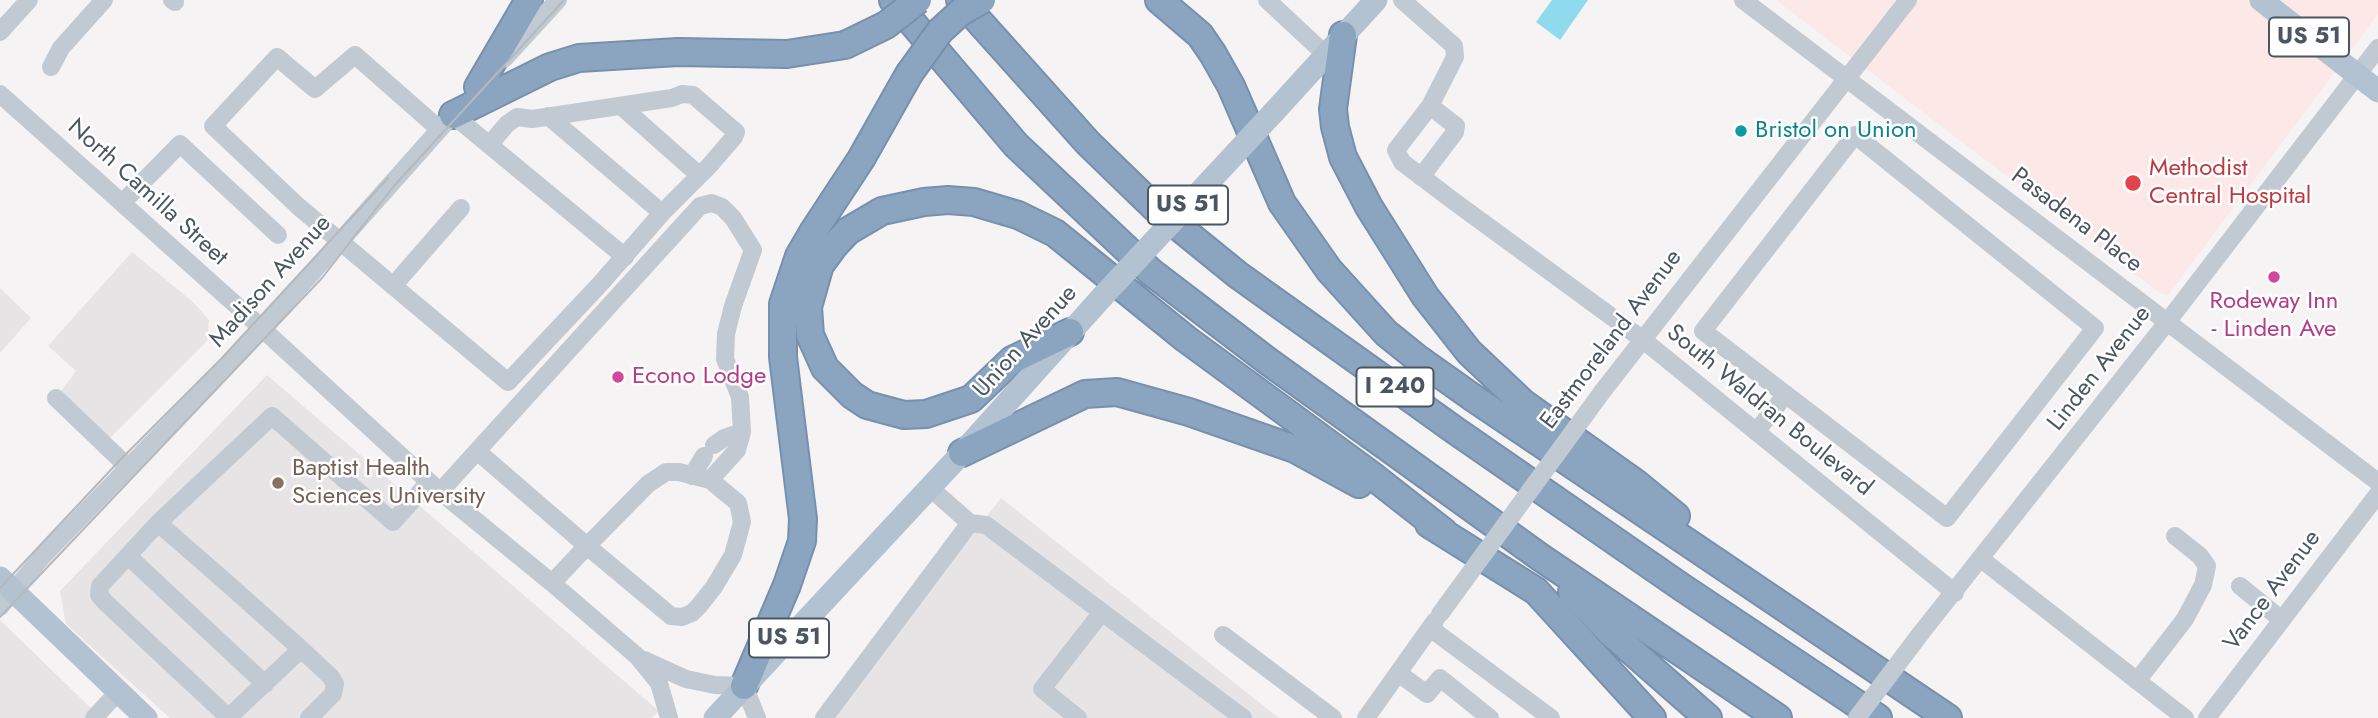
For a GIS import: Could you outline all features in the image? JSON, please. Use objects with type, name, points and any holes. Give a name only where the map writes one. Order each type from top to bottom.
[{"type":"highway","points":[[478,87],[529,0]]},
{"type":"highway","name":"I 240","points":[[893,0],[1016,145],[1151,272],[1280,370],[1540,557],[1777,718]]},
{"type":"highway","points":[[446,122],[550,66],[579,58],[678,52],[787,54],[845,45],[886,25],[918,0]]},
{"type":"highway","name":"I 240","points":[[960,0],[1088,143],[1153,206],[1238,275],[1456,431],[1878,718]]},
{"type":"highway","points":[[744,686],[802,541],[803,519],[783,357],[783,304],[799,257],[861,159],[909,74],[940,31],[962,11],[982,0]]},
{"type":"highway","points":[[1159,0],[1200,35],[1213,54],[1237,99],[1282,203],[1329,270],[1386,333],[1472,397],[1948,718]]},
{"type":"highway","points":[[1343,35],[1333,109],[1343,157],[1383,231],[1441,319],[1469,352],[1524,403],[1637,484],[1791,611]]},
{"type":"highway","points":[[1070,332],[1012,360],[971,399],[926,414],[904,415],[867,405],[852,395],[825,368],[810,335],[808,307],[820,265],[834,246],[848,231],[882,211],[948,200],[974,202],[1018,215],[1055,233],[1186,340],[1370,474],[1444,532]]},
{"type":"highway","points":[[962,453],[1084,394],[1117,392],[1189,412],[1295,449],[1444,532],[1536,591],[1652,718]]},
{"type":"highway","points":[[1540,557],[1611,633],[1708,718]]},
{"type":"main road","name":"Union Avenue","points":[[715,718],[962,453],[1376,0]]},
{"type":"main road","name":"US 51","points":[[2261,0],[2378,91]]},
{"type":"main road","points":[[3,594],[146,718]]},
{"type":"street","points":[[51,66],[61,48],[104,0]]},
{"type":"street","name":"Madison Avenue","points":[[3,594],[262,329],[341,243],[388,185],[558,0]]},
{"type":"street","points":[[1267,0],[1326,55]]},
{"type":"street","points":[[1402,0],[1454,46],[1455,57],[1430,106],[1456,126],[1455,132],[1421,177]]},
{"type":"street","name":"Pasadena Place","points":[[1743,0],[2378,482]]},
{"type":"street","name":"Eastmoreland Avenue","points":[[1366,718],[1642,339],[1908,0]]},
{"type":"street","points":[[0,32],[18,4]]},
{"type":"street","name":"Linden Avenue","points":[[1857,718],[2378,48]]},
{"type":"street","points":[[490,144],[507,124],[517,117],[548,117],[672,98],[682,94],[693,95],[736,132],[710,165],[662,213],[625,257],[508,382],[341,243],[213,126],[277,57],[315,89],[355,54],[446,122],[490,144],[625,257]]},
{"type":"street","name":"North Camilla Street","points":[[0,94],[435,487],[638,657]]},
{"type":"street","points":[[621,106],[699,175]]},
{"type":"street","name":"South Waldran Boulevard","points":[[1430,106],[1396,150],[1402,162],[1642,339],[1955,593]]},
{"type":"street","points":[[548,117],[662,213]]},
{"type":"street","points":[[1855,135],[2095,328],[1947,517],[1786,394],[1703,331],[1855,135]]},
{"type":"street","points":[[122,203],[180,144],[278,235]]},
{"type":"street","points":[[300,649],[235,713],[226,715],[99,596],[100,586],[158,523],[272,416],[393,522],[477,451],[700,206],[712,204],[722,207],[733,218],[753,250],[726,334],[725,359],[740,397],[742,432],[737,450],[701,478]]},
{"type":"street","points":[[393,286],[461,208]]},
{"type":"street","points":[[1756,432],[1786,394]]},
{"type":"street","points":[[56,398],[128,467]]},
{"type":"street","points":[[701,478],[709,450],[724,438],[742,432]]},
{"type":"street","points":[[477,451],[587,546],[671,616],[682,617],[692,613],[714,587],[733,555],[742,522],[737,503],[701,478],[666,472],[648,484],[587,546],[552,583]]},
{"type":"street","points":[[929,487],[970,523],[986,525],[1243,718]]},
{"type":"street","name":"Vance Avenue","points":[[2207,718],[2378,494]]},
{"type":"street","points":[[158,523],[331,677],[335,684],[333,694],[309,718]]},
{"type":"street","points":[[824,718],[970,523]]},
{"type":"street","points":[[2137,681],[2185,618],[2203,585],[2207,566],[2200,556],[2175,537]]},
{"type":"street","points":[[128,556],[265,684]]},
{"type":"street","points":[[1981,559],[2185,718]]},
{"type":"street","points":[[2240,586],[2282,620]]},
{"type":"street","points":[[1078,718],[1042,690],[1102,612]]},
{"type":"street","points":[[1435,621],[1551,718]]},
{"type":"street","points":[[1223,635],[1333,718]]},
{"type":"street","points":[[638,657],[686,679],[715,685],[744,686],[757,718]]},
{"type":"street","points":[[638,657],[659,683],[669,718]]},
{"type":"street","points":[[1398,673],[1427,694],[1440,678],[1490,718]]},
{"type":"street","points":[[94,718],[118,692]]},
{"type":"shaded area","name":"Methodist Central Hospital","points":[[1776,0],[2378,0],[2378,14],[2168,295],[2160,293]]},
{"type":"shaded area","points":[[132,252],[193,302],[209,320],[207,341],[107,441],[56,398],[76,371],[48,346]]},
{"type":"shaded area","points":[[0,288],[31,318],[0,353]]},
{"type":"shaded area","name":"Baptist Health Sciences University","points":[[267,375],[659,711],[652,718],[170,718],[66,624],[60,591]]},
{"type":"shaded area","points":[[1001,498],[1279,718],[831,718]]},
{"type":"shaded area","points":[[0,620],[95,712],[89,718],[0,718]]},
{"type":"water","points":[[1552,0],[1588,0],[1560,40],[1536,22]]},
{"type":"tram line","points":[[0,617],[322,278],[393,187],[564,0]]},
{"type":"tram line","points":[[0,588],[121,459],[221,359],[388,178]]},
{"type":"place","name":"Bristol on Union","points":[[1741,131]]},
{"type":"place","name":"Methodist Central Hospital","points":[[2133,183]]},
{"type":"place","name":"Rodeway Inn - Linden Ave","points":[[2274,277]]},
{"type":"place","name":"Econo Lodge","points":[[618,377]]},
{"type":"place","name":"Baptist Health Sciences University","points":[[278,483]]}]
